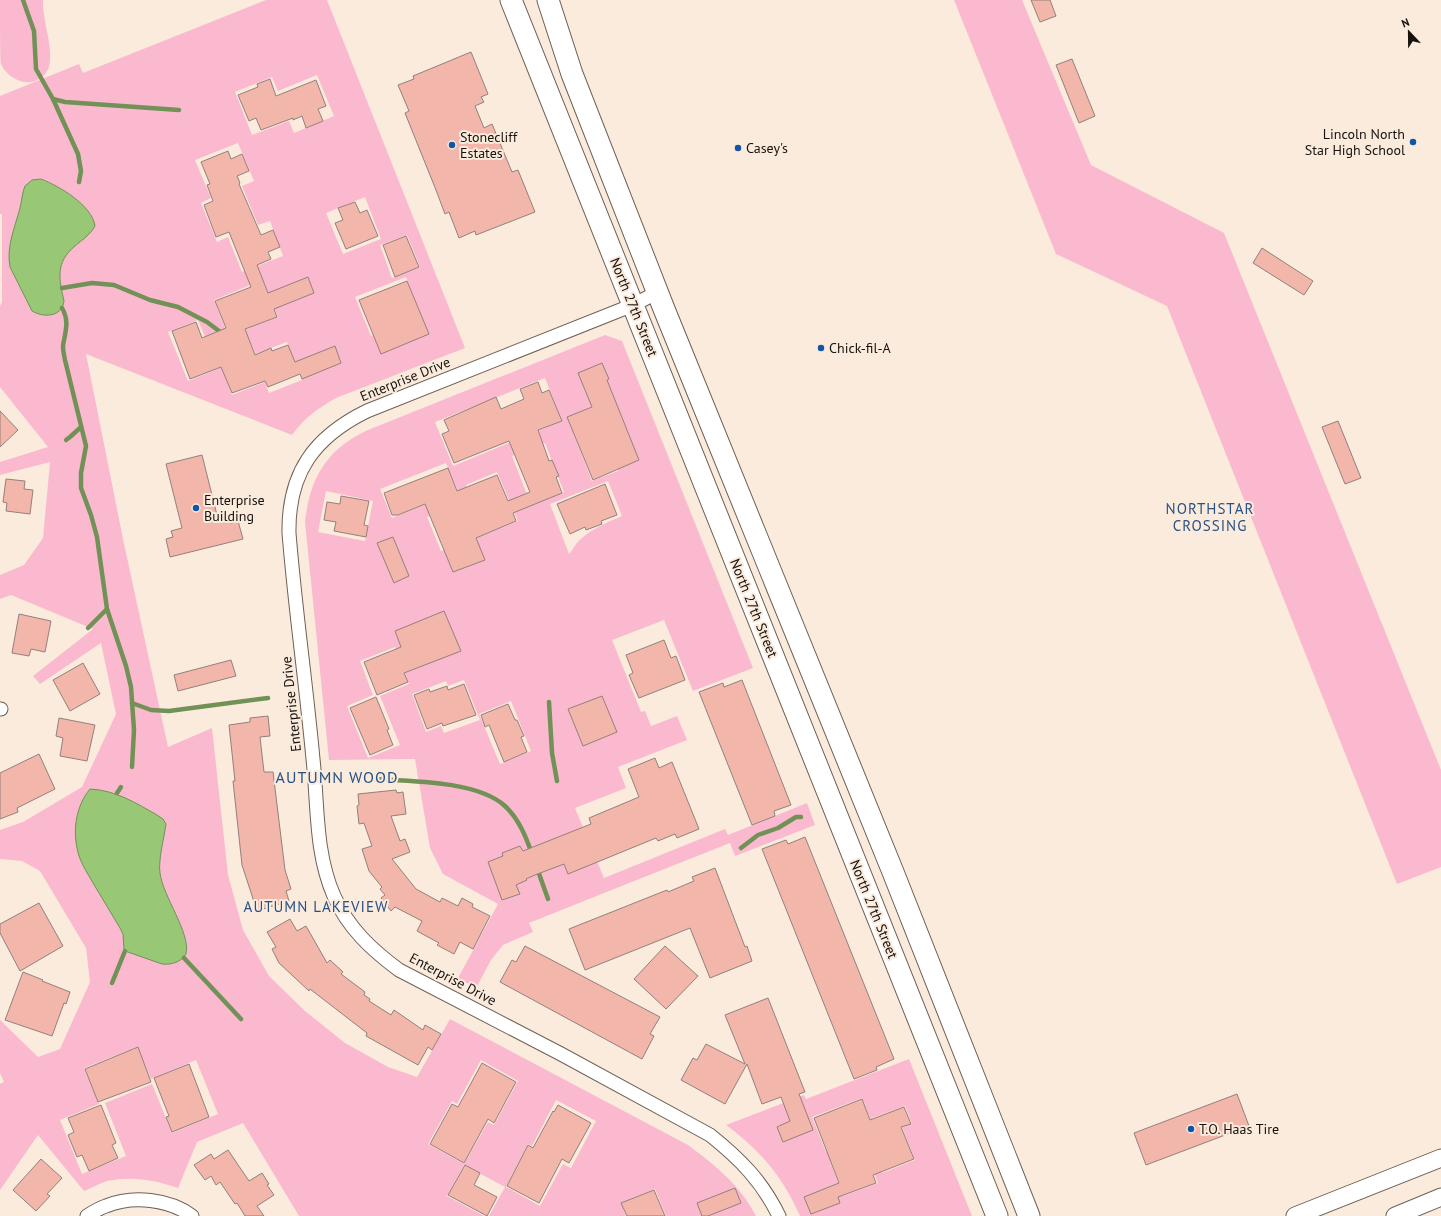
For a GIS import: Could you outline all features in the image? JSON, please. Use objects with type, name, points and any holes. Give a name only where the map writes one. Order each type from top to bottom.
[{"type":"main road","name":"North 27th Street","points":[[511,0],[997,1216]]},
{"type":"main road","name":"North 27th Street","points":[[548,0],[572,74],[661,300],[894,872],[1029,1216]]},
{"type":"street","name":"Enterprise Drive","points":[[633,305],[661,300]]},
{"type":"street","name":"Enterprise Drive","points":[[661,300],[633,305],[362,413],[343,423],[329,434],[315,449],[304,465],[292,494],[289,514],[289,533],[314,760],[320,844],[329,883],[339,906],[353,928],[378,954],[399,970],[561,1054],[710,1135],[729,1151],[755,1177],[768,1195],[779,1216]]},
{"type":"street","points":[[1296,1216],[1441,1158]]},
{"type":"street","points":[[1395,1216],[1441,1197]]},
{"type":"street","points":[[87,1216],[107,1205],[129,1200],[152,1201],[169,1204],[192,1216]]},
{"type":"shaded area","points":[[0,0],[43,0],[50,59],[49,67],[46,73],[37,80],[22,82],[13,78],[6,72],[1,64]]},
{"type":"shaded area","points":[[266,0],[327,0],[465,348],[336,398],[312,414],[292,435],[86,354],[123,539],[168,747],[212,728],[228,875],[243,930],[269,976],[305,1011],[345,1043],[388,1067],[417,1077],[450,1019],[688,1145],[726,1176],[742,1194],[756,1216],[666,1216],[655,1189],[621,1203],[626,1216],[489,1216],[505,1187],[464,1165],[447,1196],[484,1216],[299,1216],[243,1123],[197,1142],[178,1188],[152,1181],[126,1179],[107,1181],[84,1191],[38,1135],[0,1190],[0,1084],[4,1082],[0,1073],[0,1020],[38,1057],[60,1049],[90,982],[86,948],[40,871],[22,861],[0,859],[0,830],[23,822],[82,787],[116,714],[101,643],[40,684],[33,676],[93,629],[11,595],[0,599],[0,575],[24,565],[43,538],[50,462],[0,475],[0,462],[48,447],[0,387],[2,214],[0,214],[0,96],[79,64],[83,73]],"holes":[[[317,75],[334,116],[294,133],[289,121],[252,135],[235,92],[272,77],[278,91]],[[238,143],[254,181],[242,186],[258,225],[270,221],[283,256],[242,272],[228,237],[217,242],[201,203],[211,198],[195,160]],[[365,197],[381,239],[343,254],[326,213]],[[407,235],[420,267],[392,278],[380,245]],[[406,277],[421,316],[371,336],[355,297]],[[263,280],[278,317],[228,336],[214,300]],[[198,320],[218,369],[188,381],[168,332]],[[287,342],[302,380],[269,393],[265,382],[232,395],[218,358],[252,345],[255,354]],[[137,1047],[151,1079],[196,1060],[218,1114],[172,1133],[152,1084],[105,1103],[126,1156],[82,1174],[60,1120],[99,1104],[84,1068]],[[481,1060],[518,1081],[494,1125],[488,1122],[464,1164],[428,1144],[452,1101],[457,1104]],[[556,1100],[596,1121],[571,1168],[563,1164],[540,1206],[506,1187],[528,1144],[532,1146]]]},
{"type":"shaded area","points":[[954,0],[1022,0],[1091,165],[1224,233],[1441,770],[1441,867],[1397,884],[1167,306],[1056,254]]},
{"type":"shaded area","points":[[41,179],[57,186],[74,197],[88,211],[93,218],[95,226],[88,235],[69,252],[61,265],[60,278],[64,301],[60,310],[52,315],[42,315],[32,311],[10,267],[9,260],[10,245],[25,186],[32,180]]},
{"type":"shaded area","points":[[605,335],[622,341],[753,668],[693,691],[664,620],[612,640],[641,712],[645,711],[651,726],[677,716],[687,740],[618,767],[626,788],[575,808],[604,878],[725,829],[728,835],[807,803],[815,825],[735,856],[730,843],[529,923],[533,932],[503,945],[491,960],[476,988],[458,978],[498,904],[443,874],[430,848],[415,759],[329,760],[305,522],[311,491],[323,466],[342,446],[368,430]],"holes":[[[545,378],[562,421],[453,466],[435,422]],[[592,407],[618,471],[592,481],[567,417]],[[545,443],[564,492],[531,505],[512,456]],[[446,463],[458,491],[392,518],[380,489]],[[497,472],[518,521],[486,534],[466,485]],[[608,481],[622,516],[598,527],[576,544],[569,554],[550,504]],[[326,491],[373,501],[365,541],[318,532]],[[464,502],[477,537],[441,551],[427,517]],[[395,647],[409,684],[380,696],[400,745],[368,758],[347,706],[373,695],[360,661]],[[464,680],[480,720],[444,733],[441,726],[426,732],[412,694],[446,681],[448,686]],[[511,701],[531,751],[500,764],[479,714]]]},
{"type":"shaded area","points":[[90,789],[108,792],[125,798],[157,815],[163,819],[166,824],[160,856],[160,873],[166,893],[181,925],[186,945],[186,954],[179,961],[169,964],[162,964],[125,951],[123,934],[83,866],[77,847],[75,829],[78,812]]},
{"type":"shaded area","points":[[909,1059],[972,1216],[800,1216],[786,1189],[769,1165],[750,1144],[726,1125],[804,1095],[806,1099]],"holes":[[[862,1098],[876,1133],[826,1152],[812,1117]],[[905,1106],[912,1124],[902,1127],[915,1160],[882,1173],[869,1138],[878,1134],[872,1118]],[[864,1148],[878,1183],[843,1196],[830,1161]]]},
{"type":"building","points":[[1031,0],[1050,0],[1056,16],[1040,22]]},
{"type":"building","name":"Stonecliff Estates","points":[[471,52],[488,94],[481,97],[484,102],[475,106],[484,128],[492,124],[512,172],[518,170],[535,212],[476,235],[475,231],[459,238],[449,212],[445,214],[405,113],[409,111],[398,85],[414,79],[413,76]]},
{"type":"building","points":[[1072,59],[1095,116],[1079,123],[1056,65]]},
{"type":"building","points":[[270,79],[276,96],[316,80],[326,106],[318,109],[323,121],[306,128],[302,116],[261,130],[256,118],[249,121],[238,95],[258,87],[257,84]]},
{"type":"building","points":[[228,151],[231,159],[242,154],[249,171],[237,176],[261,235],[273,230],[280,247],[268,252],[271,259],[257,265],[268,293],[308,277],[314,293],[274,309],[277,317],[245,329],[255,355],[271,348],[272,351],[288,345],[295,362],[335,346],[341,363],[302,379],[300,374],[268,387],[265,381],[232,393],[221,367],[190,379],[172,331],[196,322],[202,338],[226,328],[215,301],[251,287],[229,232],[216,237],[204,205],[213,201],[207,185],[210,184],[201,162]]},
{"type":"building","points":[[355,202],[360,213],[367,210],[378,236],[346,249],[335,223],[343,220],[338,208]]},
{"type":"building","points":[[406,236],[419,267],[395,277],[383,245]]},
{"type":"building","points":[[1262,248],[1313,281],[1304,295],[1253,263]]},
{"type":"building","points":[[407,281],[429,334],[381,354],[359,300]]},
{"type":"building","points":[[602,363],[609,379],[607,380],[639,460],[593,480],[567,417],[592,407],[578,373]]},
{"type":"building","points":[[538,382],[542,393],[549,390],[562,421],[538,430],[549,461],[552,460],[559,476],[556,477],[562,493],[513,513],[516,521],[476,538],[485,560],[453,572],[425,504],[398,515],[392,515],[384,493],[448,468],[457,491],[497,475],[508,501],[530,492],[509,441],[454,463],[442,434],[449,431],[444,420],[496,397],[501,409],[524,399],[520,389]]},
{"type":"building","points":[[0,411],[18,430],[0,447]]},
{"type":"building","points":[[1338,421],[1361,478],[1345,484],[1322,427]]},
{"type":"building","name":"Enterprise Building","points":[[202,455],[218,519],[230,516],[231,523],[238,521],[243,539],[170,557],[166,539],[173,537],[171,531],[182,528],[166,464]]},
{"type":"building","points":[[6,479],[25,481],[24,489],[33,490],[30,514],[6,511],[7,503],[3,502]]},
{"type":"building","points":[[605,484],[617,515],[601,521],[602,524],[586,530],[585,527],[570,534],[557,504]]},
{"type":"building","points":[[341,496],[369,501],[364,525],[368,526],[366,537],[334,531],[336,522],[324,520],[327,502],[340,504]]},
{"type":"building","points":[[393,537],[409,576],[394,583],[377,543]]},
{"type":"building","points":[[444,611],[461,651],[404,673],[408,682],[377,695],[364,662],[401,647],[395,631]]},
{"type":"building","points":[[19,614],[51,621],[45,652],[31,649],[29,656],[12,653]]},
{"type":"building","points":[[664,640],[671,658],[676,656],[685,680],[639,698],[629,675],[633,673],[626,655]]},
{"type":"building","points":[[231,660],[236,676],[178,691],[174,675]]},
{"type":"building","points":[[83,663],[100,694],[70,711],[53,680]]},
{"type":"building","points":[[742,680],[791,805],[774,811],[775,816],[752,825],[699,692],[723,683],[724,687]]},
{"type":"building","points":[[464,684],[476,715],[443,726],[442,723],[427,729],[414,695],[429,689],[430,692],[447,686],[448,690]]},
{"type":"building","points":[[602,696],[617,732],[583,746],[568,709]]},
{"type":"building","points":[[376,697],[389,729],[387,730],[393,745],[370,755],[350,708]]},
{"type":"building","points":[[508,704],[524,736],[521,737],[527,752],[504,762],[489,725],[485,727],[481,715]]},
{"type":"building","points":[[268,716],[270,736],[260,737],[264,772],[273,772],[285,870],[291,889],[286,891],[289,901],[257,911],[242,865],[229,725],[250,722],[250,718]]},
{"type":"building","points":[[59,718],[95,725],[87,761],[60,756],[63,738],[56,736]]},
{"type":"building","points":[[39,754],[55,789],[17,808],[18,812],[0,819],[0,773]]},
{"type":"building","points":[[655,758],[659,768],[672,762],[699,829],[677,838],[675,834],[658,841],[656,838],[568,874],[564,864],[526,879],[527,880],[516,885],[520,894],[502,900],[488,862],[503,856],[502,853],[520,846],[523,851],[591,824],[589,818],[639,797],[628,769]]},
{"type":"building","points":[[396,790],[397,793],[403,792],[406,814],[391,816],[400,841],[405,839],[410,852],[392,859],[416,889],[440,902],[442,898],[458,906],[462,898],[473,904],[472,907],[490,916],[473,949],[460,942],[454,954],[437,945],[439,943],[417,931],[422,921],[395,907],[391,911],[381,898],[385,895],[380,889],[382,887],[369,871],[362,849],[372,846],[364,823],[359,824],[357,806],[359,805],[358,794]]},
{"type":"building","points":[[805,837],[894,1059],[876,1067],[877,1070],[854,1079],[762,849],[786,840],[788,844]]},
{"type":"building","points":[[715,868],[745,947],[747,946],[752,961],[710,978],[690,928],[585,970],[569,929],[667,890],[668,892],[694,881],[692,877]]},
{"type":"building","points":[[39,903],[63,946],[20,971],[0,933],[0,924]]},
{"type":"building","points":[[290,919],[297,931],[306,926],[327,963],[330,960],[343,972],[341,974],[365,992],[364,995],[370,999],[369,1001],[391,1015],[394,1010],[423,1030],[425,1025],[441,1034],[432,1050],[428,1047],[418,1065],[366,1036],[367,1033],[310,989],[309,991],[279,963],[272,949],[276,947],[267,932]]},
{"type":"building","points":[[525,946],[660,1017],[650,1034],[654,1036],[642,1059],[500,982],[512,960],[516,962]]},
{"type":"building","points":[[665,946],[698,976],[666,1009],[634,979]]},
{"type":"building","points":[[23,972],[70,992],[66,1004],[64,1003],[52,1036],[5,1020]]},
{"type":"building","points":[[768,998],[805,1092],[799,1094],[813,1130],[783,1142],[777,1127],[790,1121],[781,1097],[762,1104],[747,1064],[725,1104],[681,1080],[693,1058],[697,1060],[706,1044],[745,1064],[725,1015]]},
{"type":"building","points":[[138,1047],[151,1082],[98,1102],[85,1069]]},
{"type":"building","points":[[482,1063],[516,1082],[494,1123],[488,1119],[464,1163],[430,1144],[452,1104],[458,1107]]},
{"type":"building","points":[[189,1064],[209,1117],[172,1132],[166,1117],[169,1116],[154,1078]]},
{"type":"building","name":"T.O. Haas Tire","points":[[1237,1094],[1249,1126],[1146,1165],[1134,1133]]},
{"type":"building","points":[[862,1099],[870,1120],[904,1107],[911,1124],[901,1127],[914,1159],[873,1175],[876,1183],[838,1197],[840,1203],[811,1214],[804,1197],[839,1183],[814,1118]]},
{"type":"building","points":[[101,1105],[116,1143],[112,1145],[118,1158],[89,1171],[82,1155],[77,1157],[68,1135],[74,1132],[68,1118]]},
{"type":"building","points":[[558,1105],[591,1123],[569,1163],[562,1159],[539,1203],[507,1186],[528,1145],[533,1148],[553,1111],[554,1112]]},
{"type":"building","points":[[228,1150],[249,1181],[262,1173],[269,1184],[267,1185],[274,1195],[257,1206],[264,1216],[245,1216],[237,1203],[235,1204],[220,1182],[216,1185],[211,1176],[205,1180],[194,1165],[211,1154],[214,1159]]},
{"type":"building","points":[[41,1159],[62,1178],[47,1194],[50,1196],[36,1211],[13,1190]]},
{"type":"building","points":[[465,1165],[480,1173],[474,1185],[497,1197],[487,1216],[448,1195]]},
{"type":"building","points":[[735,1188],[741,1203],[708,1216],[702,1216],[697,1203]]},
{"type":"building","points":[[654,1190],[665,1216],[627,1216],[621,1203]]},
{"type":"waterway","points":[[23,0],[34,31],[36,69],[53,99],[78,154],[81,171],[79,182]]},
{"type":"waterway","points":[[53,99],[65,102],[179,110]]},
{"type":"waterway","points":[[62,288],[92,283],[114,285],[150,300],[178,307],[207,322],[223,334]]},
{"type":"waterway","points":[[62,308],[66,318],[66,332],[63,346],[65,360],[86,446],[81,473],[81,488],[97,537],[107,609],[126,666],[131,687],[134,730],[132,767]]},
{"type":"waterway","points":[[66,440],[81,427]]},
{"type":"waterway","points":[[88,628],[107,609]]},
{"type":"waterway","points":[[132,703],[151,710],[169,711],[268,698]]},
{"type":"waterway","points":[[549,702],[552,753],[557,781]]},
{"type":"waterway","points":[[375,779],[443,784],[461,787],[493,798],[505,806],[518,822],[525,835],[532,854]]},
{"type":"waterway","points":[[117,793],[121,787]]},
{"type":"waterway","points":[[741,848],[758,835],[778,828],[796,817],[801,817]]},
{"type":"waterway","points":[[537,868],[548,899]]},
{"type":"waterway","points":[[112,983],[125,951]]},
{"type":"waterway","points":[[184,958],[241,1019]]},
{"type":"place","name":"Lincoln North Star High School","points":[[1413,142]]},
{"type":"place","name":"Stonecliff Estates","points":[[452,145]]},
{"type":"place","name":"Casey's","points":[[738,148]]},
{"type":"place","name":"Chick-fil-A","points":[[821,348]]},
{"type":"place","name":"Enterprise Building","points":[[196,508]]},
{"type":"place","name":"T.O. Haas Tire","points":[[1191,1129]]},
{"type":"district","name":"NORTHSTAR CROSSING","points":[[1210,518]]},
{"type":"district","name":"AUTUMN WOOD","points":[[337,777]]},
{"type":"district","name":"AUTUMN LAKEVIEW","points":[[316,907]]}]
